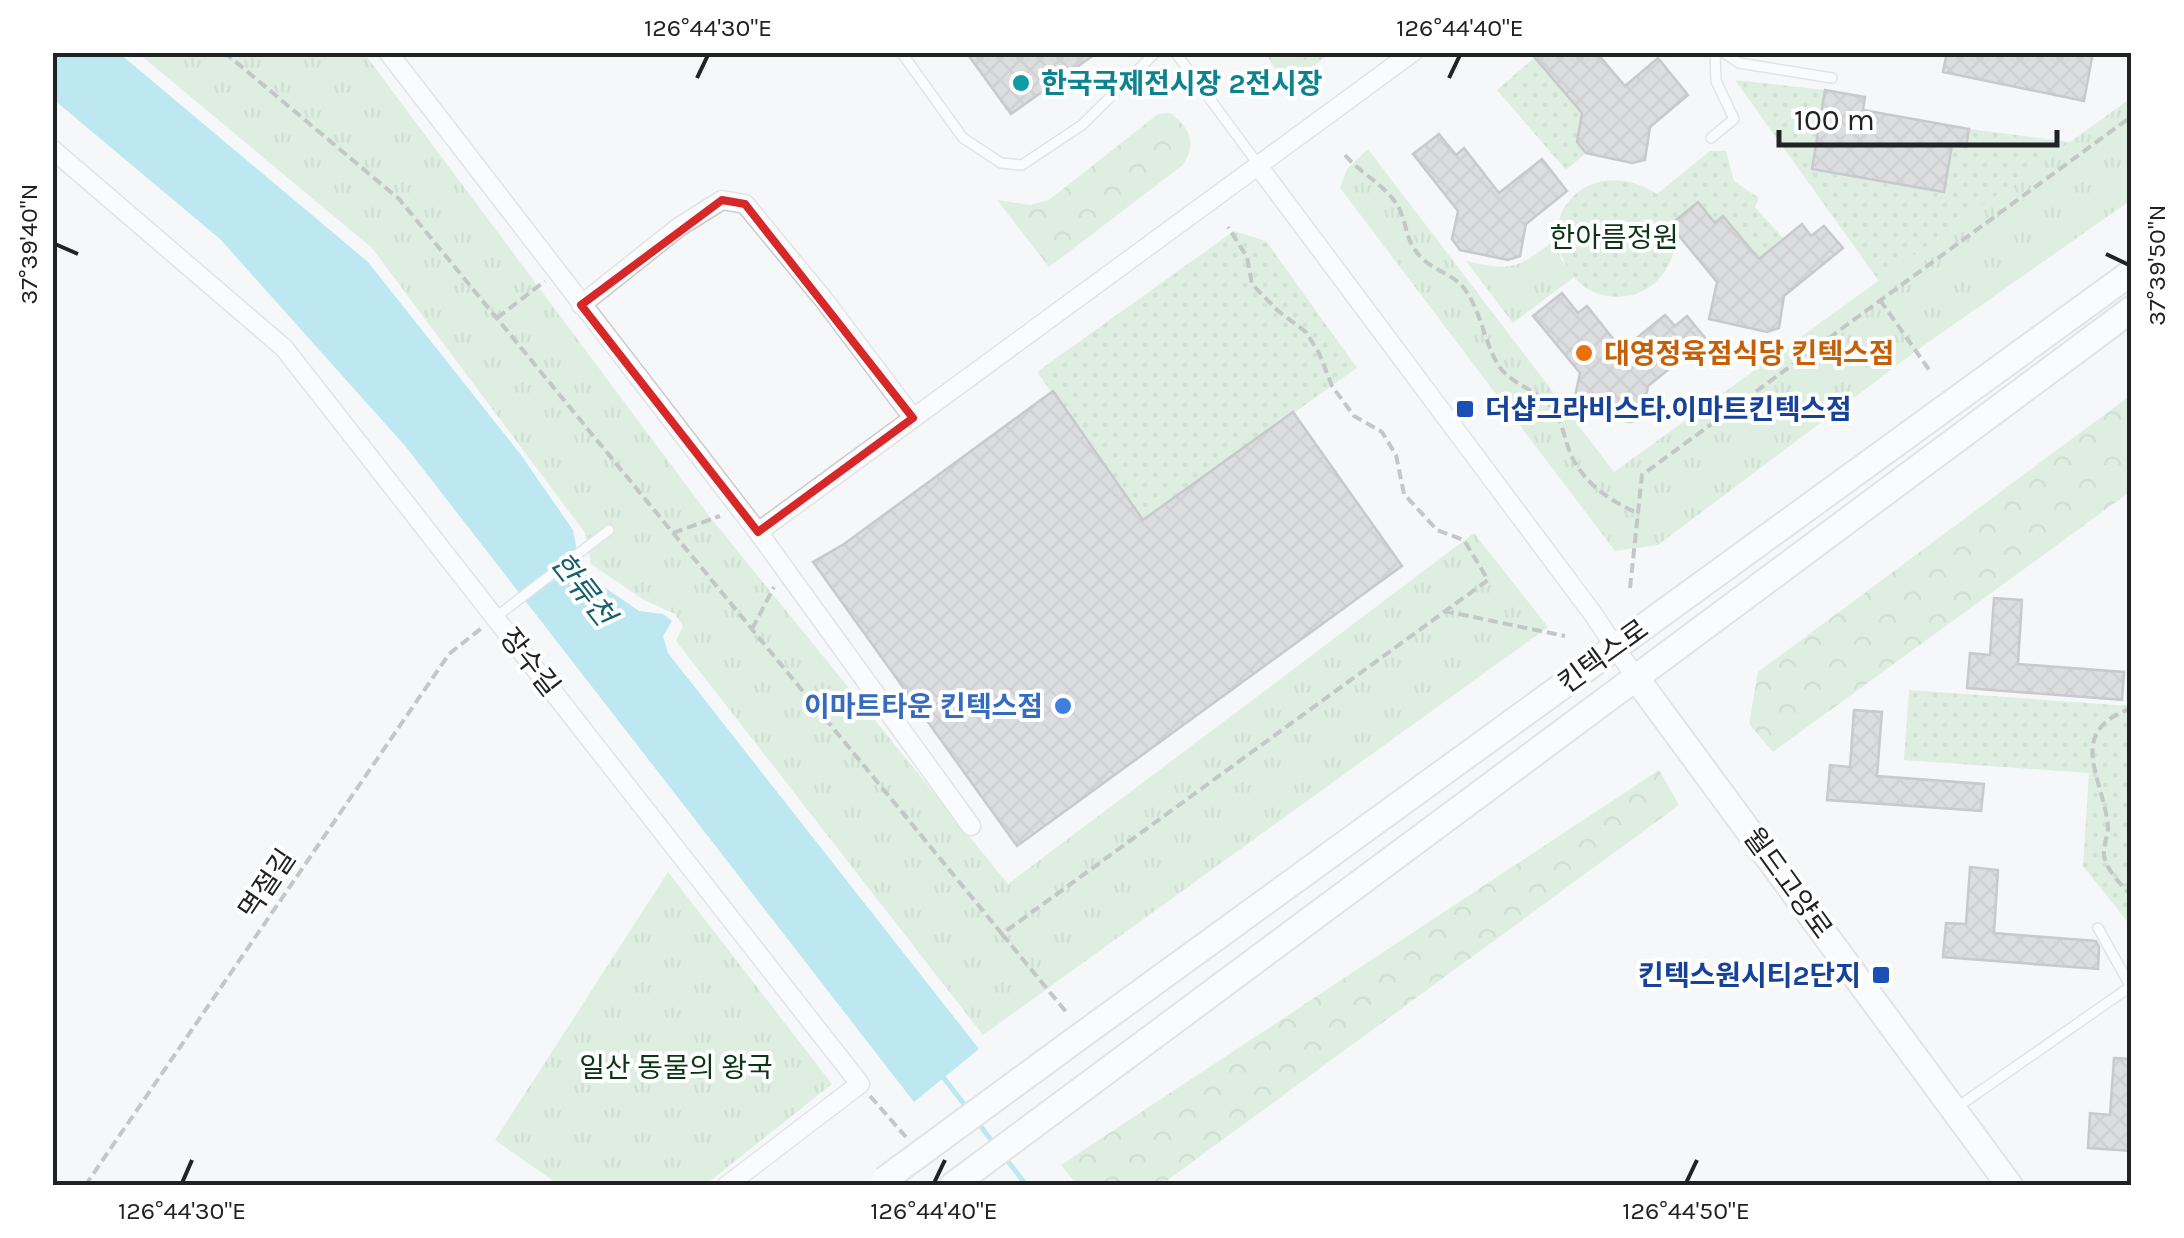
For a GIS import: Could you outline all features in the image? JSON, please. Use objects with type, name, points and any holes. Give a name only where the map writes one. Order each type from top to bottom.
[{"type":"main road","name":"킨텍스로","points":[[880,1183],[2132,272]]},
{"type":"main road","name":"킨텍스로","points":[[952,1186],[2132,310]]},
{"type":"main road","name":"월드고양로","points":[[1636,678],[2010,1186]]},
{"type":"street","points":[[388,52],[758,532],[971,826]]},
{"type":"street","points":[[758,532],[1413,52]]},
{"type":"street","name":"장수길","points":[[52,149],[284,348],[860,1084]]},
{"type":"street","points":[[1259,166],[1636,678]]},
{"type":"street","points":[[582,305],[679,228],[722,200],[745,204],[913,418]]},
{"type":"street","points":[[726,1186],[860,1084]]},
{"type":"lane","points":[[900,52],[963,138],[1002,163],[1022,165],[1082,124],[1156,52]]},
{"type":"lane","points":[[1175,52],[1259,166]]},
{"type":"lane","points":[[1712,138],[1734,119],[1716,81],[1715,52]]},
{"type":"lane","points":[[1723,52],[1740,63],[1832,78]]},
{"type":"lane","points":[[495,618],[609,530]]},
{"type":"lane","points":[[1952,1110],[2131,988],[2098,928]]},
{"type":"path","points":[[229,52],[232,60]]},
{"type":"path","points":[[229,52],[232,60],[398,199],[1067,1013]]},
{"type":"path","points":[[1630,588],[1642,475],[2132,116]]},
{"type":"path","points":[[1345,156],[1399,208],[1406,236],[1426,262],[1459,282],[1476,306],[1498,367],[1550,406],[1584,477],[1608,500],[1637,513]]},
{"type":"path","points":[[1002,934],[1488,580],[1464,540],[1437,530],[1404,494],[1396,455],[1382,432],[1354,416],[1332,386],[1306,332],[1252,284],[1247,257],[1228,227]]},
{"type":"path","points":[[496,318],[545,282]]},
{"type":"path","points":[[1880,300],[1930,370]]},
{"type":"path","points":[[672,533],[720,516]]},
{"type":"path","points":[[752,629],[774,587]]},
{"type":"path","points":[[1444,612],[1565,636]]},
{"type":"path","name":"멱절길","points":[[85,1186],[448,654],[495,618]]},
{"type":"path","points":[[2132,708],[2103,722],[2090,752],[2109,832],[2103,853],[2108,866],[2132,896]]},
{"type":"path","points":[[860,1084],[910,1142]]},
{"type":"highlighted area","points":[[722,200],[745,204],[913,418],[758,532],[581,305]]},
{"type":"green space","points":[[138,53],[364,53],[710,517],[1008,884],[1474,533],[1548,627],[983,1035],[676,641],[683,626],[675,614],[644,600],[591,564],[585,533],[372,248]]},
{"type":"green space","points":[[1331,53],[1304,72],[1288,77],[1274,67],[1267,54]]},
{"type":"green space","points":[[1534,58],[1582,113],[1577,142],[1586,153],[1566,170],[1497,90]]},
{"type":"green space","points":[[1735,80],[1825,90],[1813,169],[1944,192],[1952,145],[1966,147],[1969,129],[2070,142],[1879,281]]},
{"type":"green space","points":[[2131,98],[2131,200],[1916,351],[1658,545],[1615,551],[1340,188],[1347,169],[1368,149],[1614,472]]},
{"type":"green space","points":[[1170,113],[1189,136],[1190,150],[1183,165],[1049,267],[997,200],[1030,205],[1049,200],[1158,114]]},
{"type":"green space","name":"한아름정원","points":[[1710,151],[1726,151],[1734,181],[1759,198],[1755,207],[1784,239],[1759,259],[1724,216],[1715,223],[1698,203],[1670,225],[1678,234],[1673,254],[1653,285],[1635,294],[1612,296],[1590,290],[1578,281],[1563,259],[1557,237],[1560,216],[1571,199],[1587,186],[1607,180],[1631,182],[1657,194]]},
{"type":"green space","points":[[1234,231],[1266,241],[1357,368],[1143,520],[1037,372]]},
{"type":"green space","points":[[1557,239],[1561,259],[1574,277],[1513,323],[1466,261],[1515,265]]},
{"type":"green space","points":[[2131,395],[2131,491],[1773,752],[1749,724],[1758,672]]},
{"type":"green space","points":[[2131,685],[2131,926],[2083,866],[2089,773],[1904,760],[1909,690],[2129,706]]},
{"type":"green space","points":[[1659,770],[1679,805],[1161,1185],[1077,1185],[1061,1165]]},
{"type":"green space","name":"일산 동물의 왕국","points":[[668,872],[832,1084],[705,1185],[559,1185],[495,1140]]},
{"type":"water","points":[[52,53],[119,53],[368,262],[521,455],[573,530],[581,571],[639,611],[663,614],[672,621],[663,636],[668,653],[979,1049],[914,1102],[406,447],[220,239],[53,99]]},
{"type":"building","name":"한국국제전시장 2전시장","points":[[966,52],[1098,52],[1011,114]]},
{"type":"building","points":[[1530,52],[1596,52],[1625,86],[1658,58],[1688,95],[1650,127],[1645,160],[1632,163],[1586,153],[1577,142],[1582,113]]},
{"type":"building","points":[[1947,52],[2093,52],[2084,101],[1943,72]]},
{"type":"building","points":[[1825,90],[1865,97],[1863,110],[1969,129],[1966,147],[1952,145],[1944,192],[1812,169]]},
{"type":"building","points":[[1439,134],[1456,155],[1464,148],[1499,193],[1542,159],[1567,191],[1526,224],[1520,256],[1508,260],[1460,250],[1452,239],[1458,211],[1413,154]]},
{"type":"building","points":[[1698,202],[1715,223],[1723,216],[1759,259],[1802,224],[1811,236],[1824,226],[1843,248],[1784,296],[1779,328],[1767,332],[1709,319],[1717,282],[1670,225]]},
{"type":"building","points":[[1562,293],[1578,313],[1587,306],[1622,350],[1665,315],[1675,326],[1687,316],[1706,339],[1648,386],[1642,419],[1630,422],[1582,412],[1574,401],[1580,373],[1533,316]]},
{"type":"building","name":"이마트타운 킨텍스점","points":[[1053,391],[1143,520],[1293,412],[1402,566],[1017,846],[813,562],[844,544]]},
{"type":"building","points":[[1994,598],[2022,600],[2018,664],[2124,672],[2122,700],[1967,688],[1970,653],[1990,655]]},
{"type":"building","points":[[1854,710],[1882,712],[1877,776],[1984,784],[1981,811],[1827,800],[1830,765],[1850,767]]},
{"type":"building","points":[[1970,867],[1998,870],[1994,933],[2096,941],[2098,969],[1943,957],[1946,923],[1966,924]]},
{"type":"building","points":[[2114,1058],[2132,1059],[2132,1151],[2088,1148],[2090,1113],[2110,1115]]},
{"type":"waterway","name":"한류천","points":[[940,1073],[967,1108]]},
{"type":"waterway","name":"한류천","points":[[977,1121],[994,1144]]},
{"type":"waterway","name":"한류천","points":[[1004,1156],[1027,1186]]},
{"type":"place","name":"한국국제전시장 2전시장","points":[[1021,83]]},
{"type":"place","name":"대영정육점식당 킨텍스점","points":[[1584,353]]},
{"type":"place","name":"더샵그라비스타.이마트킨텍스점","points":[[1465,409]]},
{"type":"place","name":"이마트타운 킨텍스점","points":[[1063,706]]},
{"type":"place","name":"킨텍스원시티2단지","points":[[1881,975]]}]
